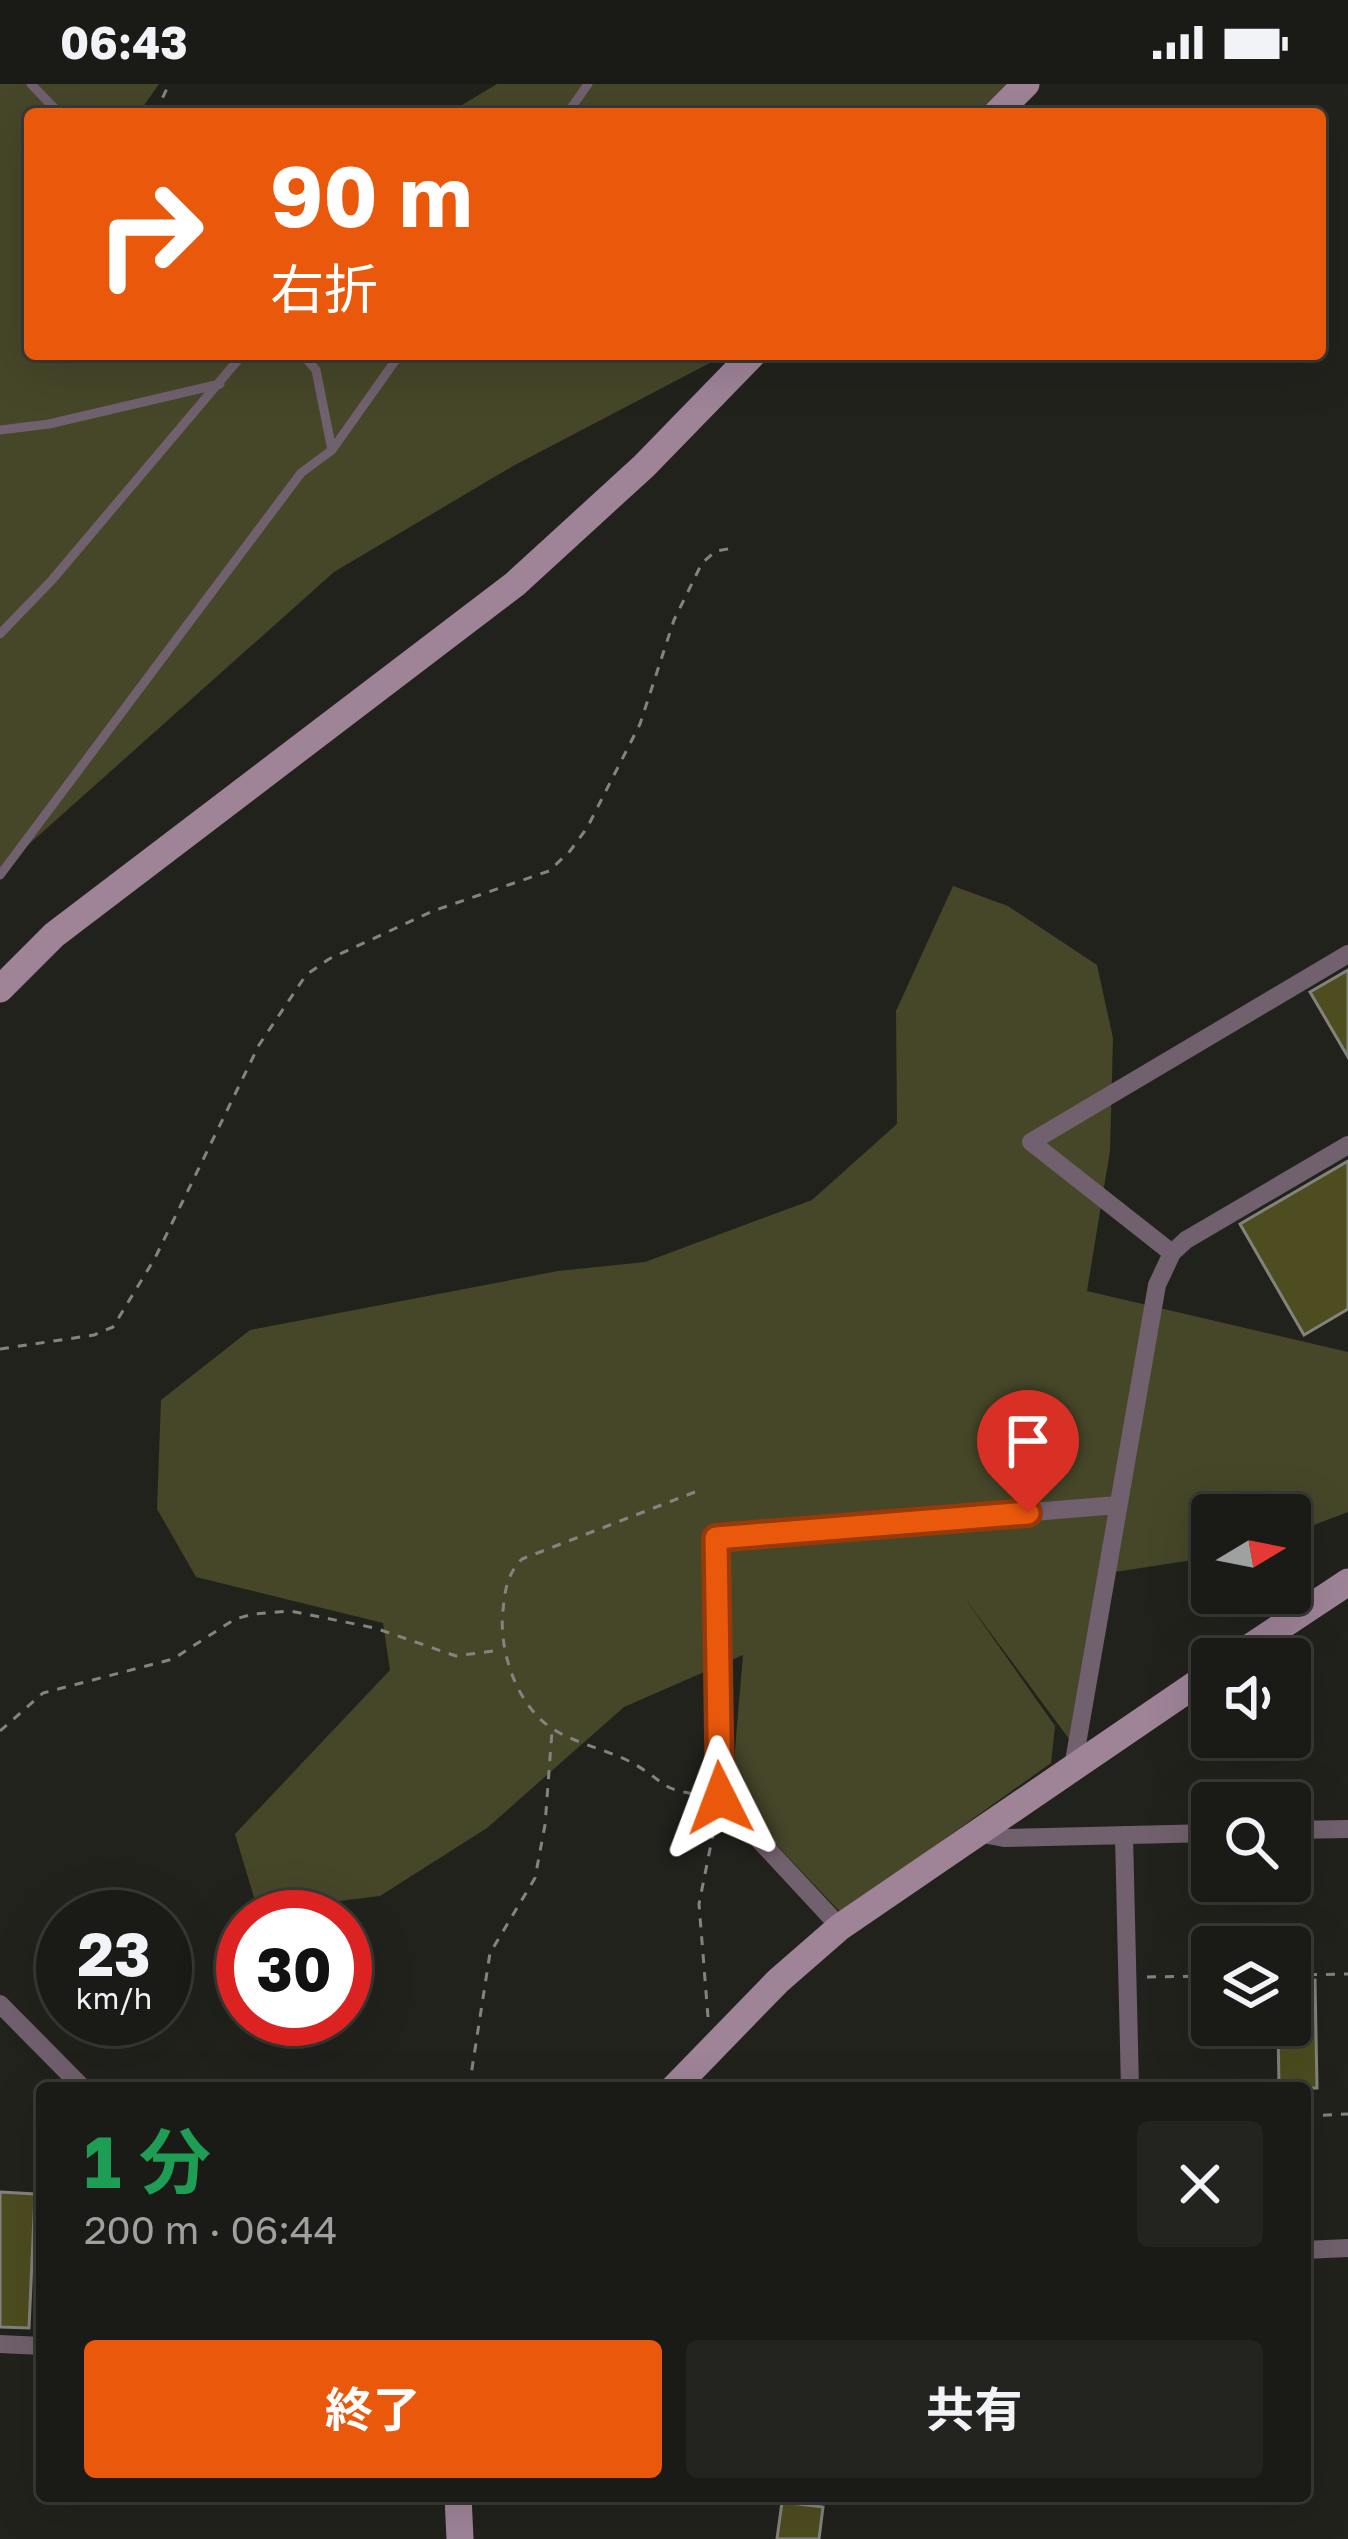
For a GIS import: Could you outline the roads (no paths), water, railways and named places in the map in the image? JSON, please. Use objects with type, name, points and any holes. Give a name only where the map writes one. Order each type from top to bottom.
[{"type":"street","points":[[1002,108],[1026,84]]},
{"type":"street","points":[[0,989],[53,935],[515,584],[644,466],[747,360]]},
{"type":"street","points":[[1172,1253],[1031,1142],[1348,955]]},
{"type":"street","points":[[1072,1767],[1150,1313],[1172,1253],[1348,1144]]},
{"type":"street","points":[[840,1927],[720,1798],[716,1538],[1118,1505]]},
{"type":"street","points":[[1264,1638],[1348,1582]]},
{"type":"street","points":[[679,2082],[840,1927],[1191,1686]]},
{"type":"street","points":[[1311,1830],[1348,1829]]},
{"type":"street","points":[[977,1833],[1004,1838],[1191,1833]]},
{"type":"street","points":[[1124,1835],[1130,2082]]},
{"type":"street","points":[[0,2003],[77,2082]]},
{"type":"street","points":[[1311,2250],[1348,2248]]},
{"type":"street","points":[[0,2344],[36,2346]]},
{"type":"street","points":[[458,2502],[460,2539]]},
{"type":"lane","points":[[31,84],[54,108]]},
{"type":"lane","points":[[0,634],[238,360]]},
{"type":"lane","points":[[307,360],[316,370],[332,450]]},
{"type":"lane","points":[[0,875],[302,473],[332,450],[396,360]]},
{"type":"lane","points":[[0,430],[49,424],[220,384]]}]
